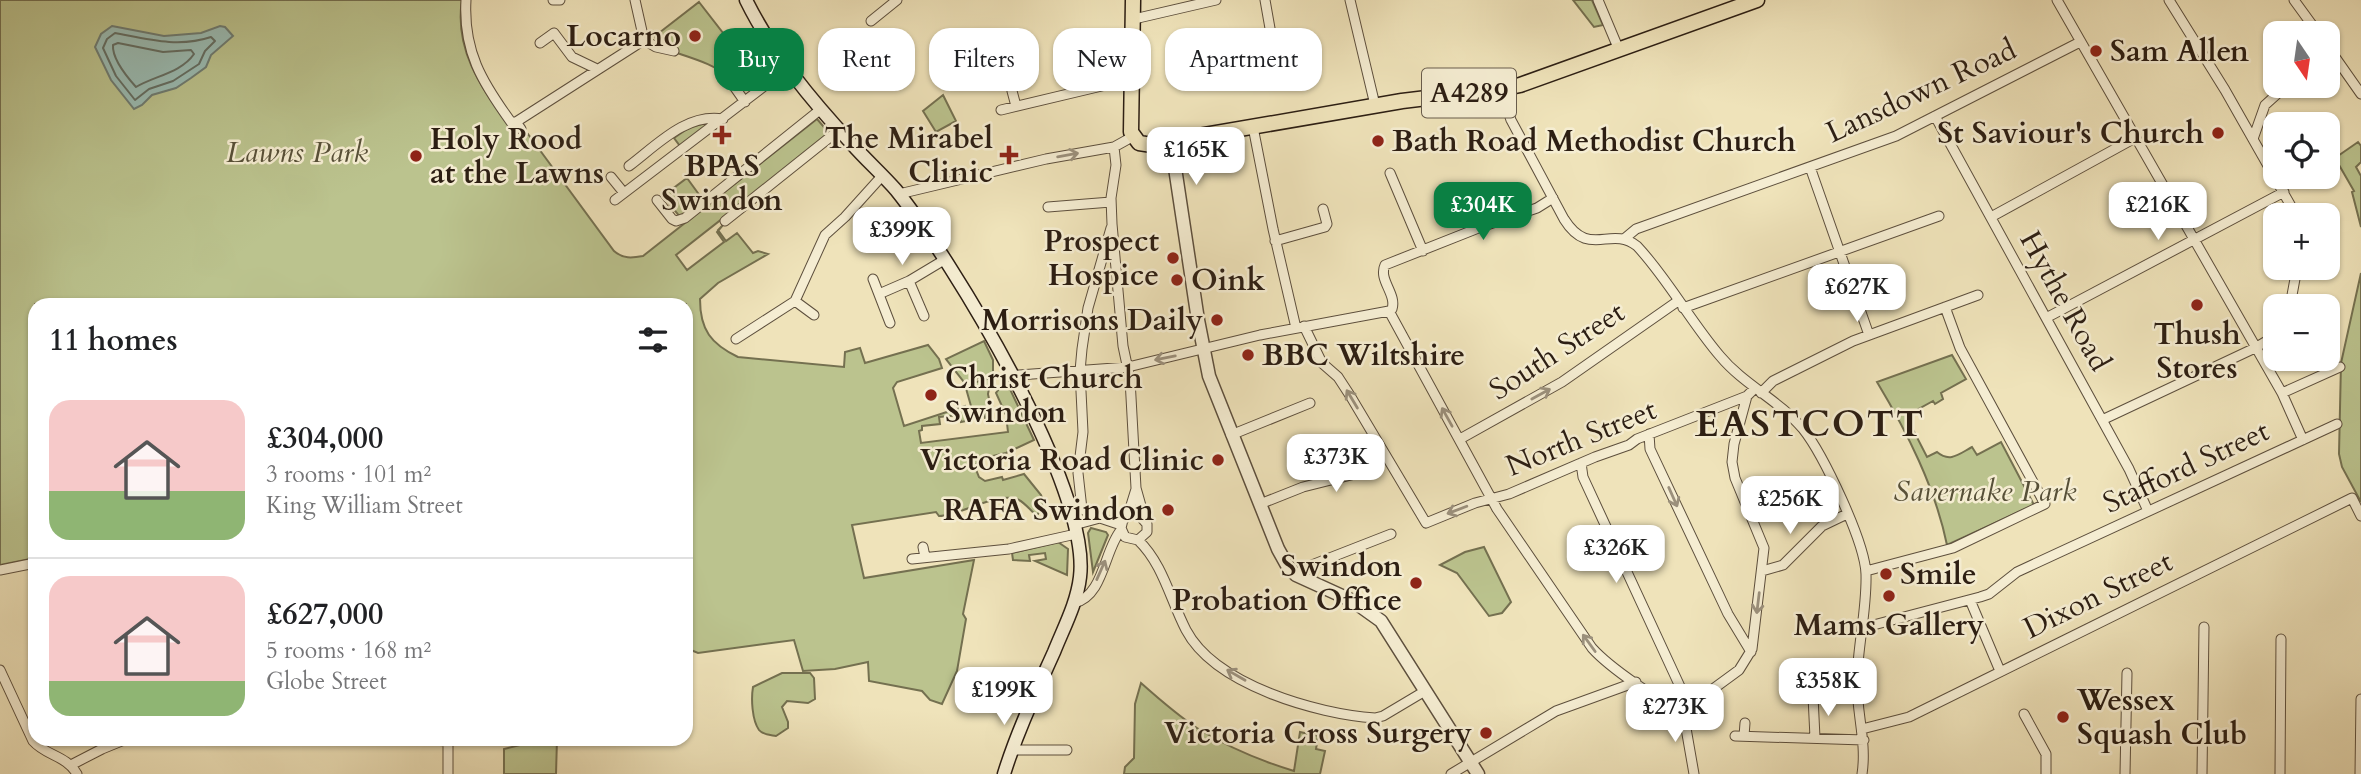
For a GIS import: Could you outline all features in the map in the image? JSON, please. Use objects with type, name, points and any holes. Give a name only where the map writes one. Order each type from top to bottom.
[{"type":"main road","points":[[746,0],[760,28]]},
{"type":"main road","points":[[1133,0],[1134,28]]},
{"type":"main road","name":"A4289","points":[[1172,148],[1193,137],[1375,105],[1501,89],[1543,78],[1757,0]]},
{"type":"main road","points":[[804,87],[898,194],[974,305],[1045,444],[1066,498],[1081,556],[1079,581],[1074,603],[1004,774]]},
{"type":"main road","points":[[1131,91],[1132,137],[1144,144],[1172,148],[1210,379],[1285,563],[1296,575],[1353,601],[1378,618],[1478,774]]},
{"type":"street","points":[[466,0],[466,35],[475,65],[497,102],[512,123],[518,126],[597,69],[644,40]]},
{"type":"street","points":[[553,0],[560,0]]},
{"type":"street","points":[[635,0],[644,40],[656,47],[674,51]]},
{"type":"street","points":[[871,21],[897,0]]},
{"type":"street","points":[[1134,19],[1216,0]]},
{"type":"street","points":[[1265,0],[1270,28]]},
{"type":"street","points":[[1350,0],[1375,105]]},
{"type":"street","points":[[1598,0],[1619,50]]},
{"type":"street","points":[[2057,0],[2282,393],[2303,440]]},
{"type":"street","points":[[2169,0],[2289,203]]},
{"type":"street","points":[[2294,0],[2309,21]]},
{"type":"street","points":[[540,44],[554,33],[574,59],[597,69]]},
{"type":"street","name":"Lansdown Road","points":[[1624,239],[1636,229],[1895,136],[2080,42]]},
{"type":"street","points":[[2340,66],[2361,94]]},
{"type":"street","points":[[1501,89],[1511,120],[1569,227],[1580,237],[1595,241],[1624,239],[1642,252],[1721,358],[1754,392],[1784,409],[1809,437],[1829,473],[1847,514],[1866,571],[1857,681],[1864,740],[1862,774]]},
{"type":"street","points":[[736,91],[745,102]]},
{"type":"street","points":[[615,200],[759,91]]},
{"type":"street","points":[[1012,91],[1016,106]]},
{"type":"street","points":[[1001,110],[1080,91]]},
{"type":"street","points":[[2253,139],[2265,105],[2273,98]]},
{"type":"street","points":[[657,200],[672,219],[676,221],[685,218],[821,109]]},
{"type":"street","name":"Hythe Road","points":[[1935,116],[2129,469],[2148,511]]},
{"type":"street","points":[[629,166],[687,124],[702,119],[723,119]]},
{"type":"street","points":[[1253,127],[1275,241],[1300,327],[1322,363],[1338,377],[1384,453],[1379,463],[1371,468],[1303,487],[1259,504]]},
{"type":"street","points":[[724,220],[839,130]]},
{"type":"street","points":[[898,194],[1114,146],[1132,137]]},
{"type":"street","points":[[1991,218],[2135,138]]},
{"type":"street","points":[[1114,146],[1116,165],[1111,202],[1112,224],[1123,346],[1128,368],[1136,488],[1147,532],[1138,540]]},
{"type":"street","points":[[1810,167],[1869,334]]},
{"type":"street","points":[[1390,173],[1423,251]]},
{"type":"street","points":[[736,339],[795,302],[825,236],[882,176]]},
{"type":"street","points":[[611,177],[624,193]]},
{"type":"street","points":[[2046,318],[2284,192]]},
{"type":"street","points":[[1019,376],[1128,368],[1300,327],[1389,311],[1393,308],[1394,301],[1383,274],[1383,267],[1481,226],[1537,208],[1553,198]]},
{"type":"street","points":[[1048,207],[1111,202]]},
{"type":"street","points":[[1275,241],[1325,227],[1327,224],[1322,209]]},
{"type":"street","name":"South Street","points":[[1460,439],[1562,382],[1639,328],[1681,304],[1939,216]]},
{"type":"street","points":[[1082,509],[1078,477],[1083,432],[1080,371],[1088,308],[1112,224]]},
{"type":"street","points":[[879,294],[909,281],[944,260]]},
{"type":"street","points":[[873,279],[890,323]]},
{"type":"street","points":[[909,281],[924,316]]},
{"type":"street","name":"North Street","points":[[1384,453],[1423,521],[1430,522],[1459,509],[1522,489],[1754,392],[1869,334],[1978,295]]},
{"type":"street","points":[[795,302],[814,315]]},
{"type":"street","points":[[1866,571],[1953,548],[2045,504],[1960,348],[1945,307]]},
{"type":"street","points":[[1389,311],[1499,513],[1592,648],[1609,664],[1683,711]]},
{"type":"street","points":[[2102,420],[2263,343]]},
{"type":"street","points":[[2282,393],[2331,371]]},
{"type":"street","points":[[1683,711],[1740,670],[1751,652],[1763,543],[1735,478],[1732,462],[1734,444],[1754,392]]},
{"type":"street","points":[[1231,435],[1310,402]]},
{"type":"street","name":"Stafford Street","points":[[1862,628],[1989,594],[2017,572],[2337,424]]},
{"type":"street","points":[[1649,435],[1650,449],[1728,614],[1751,652]]},
{"type":"street","points":[[1581,463],[1581,474],[1682,690],[1694,774]]},
{"type":"street","points":[[1074,603],[1081,601],[1091,592],[1114,539],[1128,516],[1136,488]]},
{"type":"street","points":[[1066,498],[1121,528],[1129,539],[1138,540],[1155,561],[1193,642],[1210,659],[1240,678],[1302,705],[1379,718],[1425,691]]},
{"type":"street","name":"Dixon Street","points":[[1862,729],[1903,719],[2352,498],[2361,516]]},
{"type":"street","points":[[1762,571],[1783,565],[1824,524],[1847,514]]},
{"type":"street","points":[[1128,516],[1139,515],[1145,520]]},
{"type":"street","points":[[912,559],[1009,549],[1075,530],[1100,518]]},
{"type":"street","points":[[1296,575],[1309,566],[1391,534]]},
{"type":"street","points":[[923,547],[925,557]]},
{"type":"street","points":[[0,570],[28,564]]},
{"type":"street","points":[[1970,600],[2000,671]]},
{"type":"street","points":[[2202,774],[2204,627]]},
{"type":"street","points":[[2280,774],[2281,639]]},
{"type":"street","points":[[0,670],[28,730]]},
{"type":"street","points":[[2125,774],[2127,673]]},
{"type":"street","points":[[1451,774],[1556,711],[1636,682]]},
{"type":"street","points":[[1813,696],[1815,738]]},
{"type":"street","points":[[2360,774],[2361,699]]},
{"type":"street","points":[[2024,714],[2046,754],[2046,774]]},
{"type":"street","points":[[1745,723],[1740,736],[1864,740]]},
{"type":"street","points":[[37,746],[58,755],[71,765],[77,774]]},
{"type":"street","points":[[71,765],[108,746]]},
{"type":"street","points":[[448,746],[448,774]]},
{"type":"street","points":[[1013,750],[1067,750]]},
{"type":"green space","name":"Lawns Park","points":[[0,0],[462,0],[463,40],[468,58],[485,91],[519,140],[528,134],[614,251],[628,257],[643,256],[817,119],[830,134],[676,255],[687,270],[724,242],[718,230],[726,241],[737,233],[753,253],[758,251],[768,254],[718,283],[700,299],[702,319],[709,335],[721,347],[738,357],[844,367],[845,352],[860,348],[865,363],[928,345],[939,359],[942,368],[897,382],[893,388],[904,426],[965,406],[968,414],[965,415],[966,421],[961,422],[960,415],[939,417],[940,424],[922,426],[919,431],[921,443],[1008,432],[1006,415],[996,393],[1002,385],[1009,387],[1034,440],[1006,453],[979,459],[975,467],[979,477],[985,481],[1002,477],[1003,480],[1024,474],[1044,503],[1036,515],[1019,500],[1001,498],[948,515],[939,516],[936,512],[852,525],[864,578],[974,560],[963,614],[966,619],[957,671],[942,704],[930,700],[922,691],[869,681],[868,662],[835,669],[803,671],[794,640],[698,653],[693,651],[693,298],[28,298],[28,559],[0,565]]},
{"type":"green space","points":[[1573,0],[1592,0],[1603,25],[1594,27]]},
{"type":"green space","name":"Locarno","points":[[699,2],[719,28],[714,28],[714,68],[658,46],[655,36]]},
{"type":"green space","points":[[943,95],[956,121],[936,132],[923,111]]},
{"type":"green space","points":[[706,123],[709,125],[680,146],[674,138],[690,127]]},
{"type":"green space","points":[[2358,142],[2361,146],[2361,162],[2356,167],[2361,176],[2361,227],[2352,192],[2354,191],[2340,167],[2340,155]]},
{"type":"green space","points":[[687,178],[703,200],[680,217],[663,196]]},
{"type":"green space","points":[[2361,273],[2361,502],[2342,467],[2339,454],[2341,363]]},
{"type":"green space","points":[[984,341],[993,360],[993,374],[964,382],[946,359]]},
{"type":"green space","name":"Savernake Park","points":[[1952,355],[1966,379],[1941,393],[1943,399],[1935,404],[1933,401],[1906,416],[1927,457],[1937,452],[1950,457],[1972,447],[1977,455],[2001,442],[2034,505],[1947,545],[1942,523],[1919,460],[1877,382]]},
{"type":"green space","points":[[991,378],[988,394],[992,414],[985,418],[984,412],[973,413],[965,385]]},
{"type":"green space","points":[[1091,528],[1108,535],[1093,572],[1088,533]]},
{"type":"green space","points":[[1058,542],[1068,549],[1067,575],[1035,561],[1046,559],[1045,553],[1029,555],[1030,561],[1013,560],[1012,553]]},
{"type":"green space","points":[[1484,547],[1511,602],[1502,613],[1489,616],[1457,573],[1440,565],[1465,552]]},
{"type":"green space","points":[[782,673],[810,673],[814,678],[815,699],[808,703],[787,701],[782,707],[788,728],[776,736],[759,730],[755,721],[752,692],[753,687]]},
{"type":"green space","points":[[1141,683],[1182,718],[1208,735],[1269,763],[1294,771],[1300,732],[1318,736],[1316,749],[1325,751],[1320,774],[1124,774],[1125,767],[1134,758],[1135,704]]},
{"type":"green space","points":[[516,746],[557,746],[556,774],[504,774],[504,749]]},
{"type":"water","points":[[112,26],[164,36],[201,33],[220,26],[225,27],[233,36],[211,55],[206,67],[176,88],[152,95],[134,109],[111,80],[95,47],[101,34]]},
{"type":"place","name":"Locarno","points":[[695,36]]},
{"type":"place","name":"Sam Allen","points":[[2096,51]]},
{"type":"place","name":"St Saviour's Church","points":[[2218,133]]},
{"type":"place","name":"BPAS Swindon","points":[[722,135]]},
{"type":"place","name":"Bath Road Methodist Church","points":[[1378,141]]},
{"type":"place","name":"The Mirabel Clinic","points":[[1009,155]]},
{"type":"place","name":"Holy Rood at the Lawns","points":[[416,156]]},
{"type":"place","name":"Prospect Hospice","points":[[1173,258]]},
{"type":"place","name":"Oink","points":[[1177,280]]},
{"type":"place","name":"Thush Stores","points":[[2197,305]]},
{"type":"place","name":"Morrisons Daily","points":[[1217,320]]},
{"type":"place","name":"BBC Wiltshire","points":[[1248,355]]},
{"type":"place","name":"Christ Church Swindon","points":[[931,395]]},
{"type":"place","name":"Victoria Road Clinic","points":[[1218,460]]},
{"type":"place","name":"RAFA Swindon","points":[[1168,510]]},
{"type":"place","name":"Smile","points":[[1886,574]]},
{"type":"place","name":"Swindon Probation Office","points":[[1416,583]]},
{"type":"place","name":"Mams Gallery","points":[[1889,596]]},
{"type":"place","name":"Wessex Squash Club","points":[[2063,717]]},
{"type":"place","name":"Victoria Cross Surgery","points":[[1486,733]]},
{"type":"district","name":"EASTCOTT","points":[[1810,424]]}]
